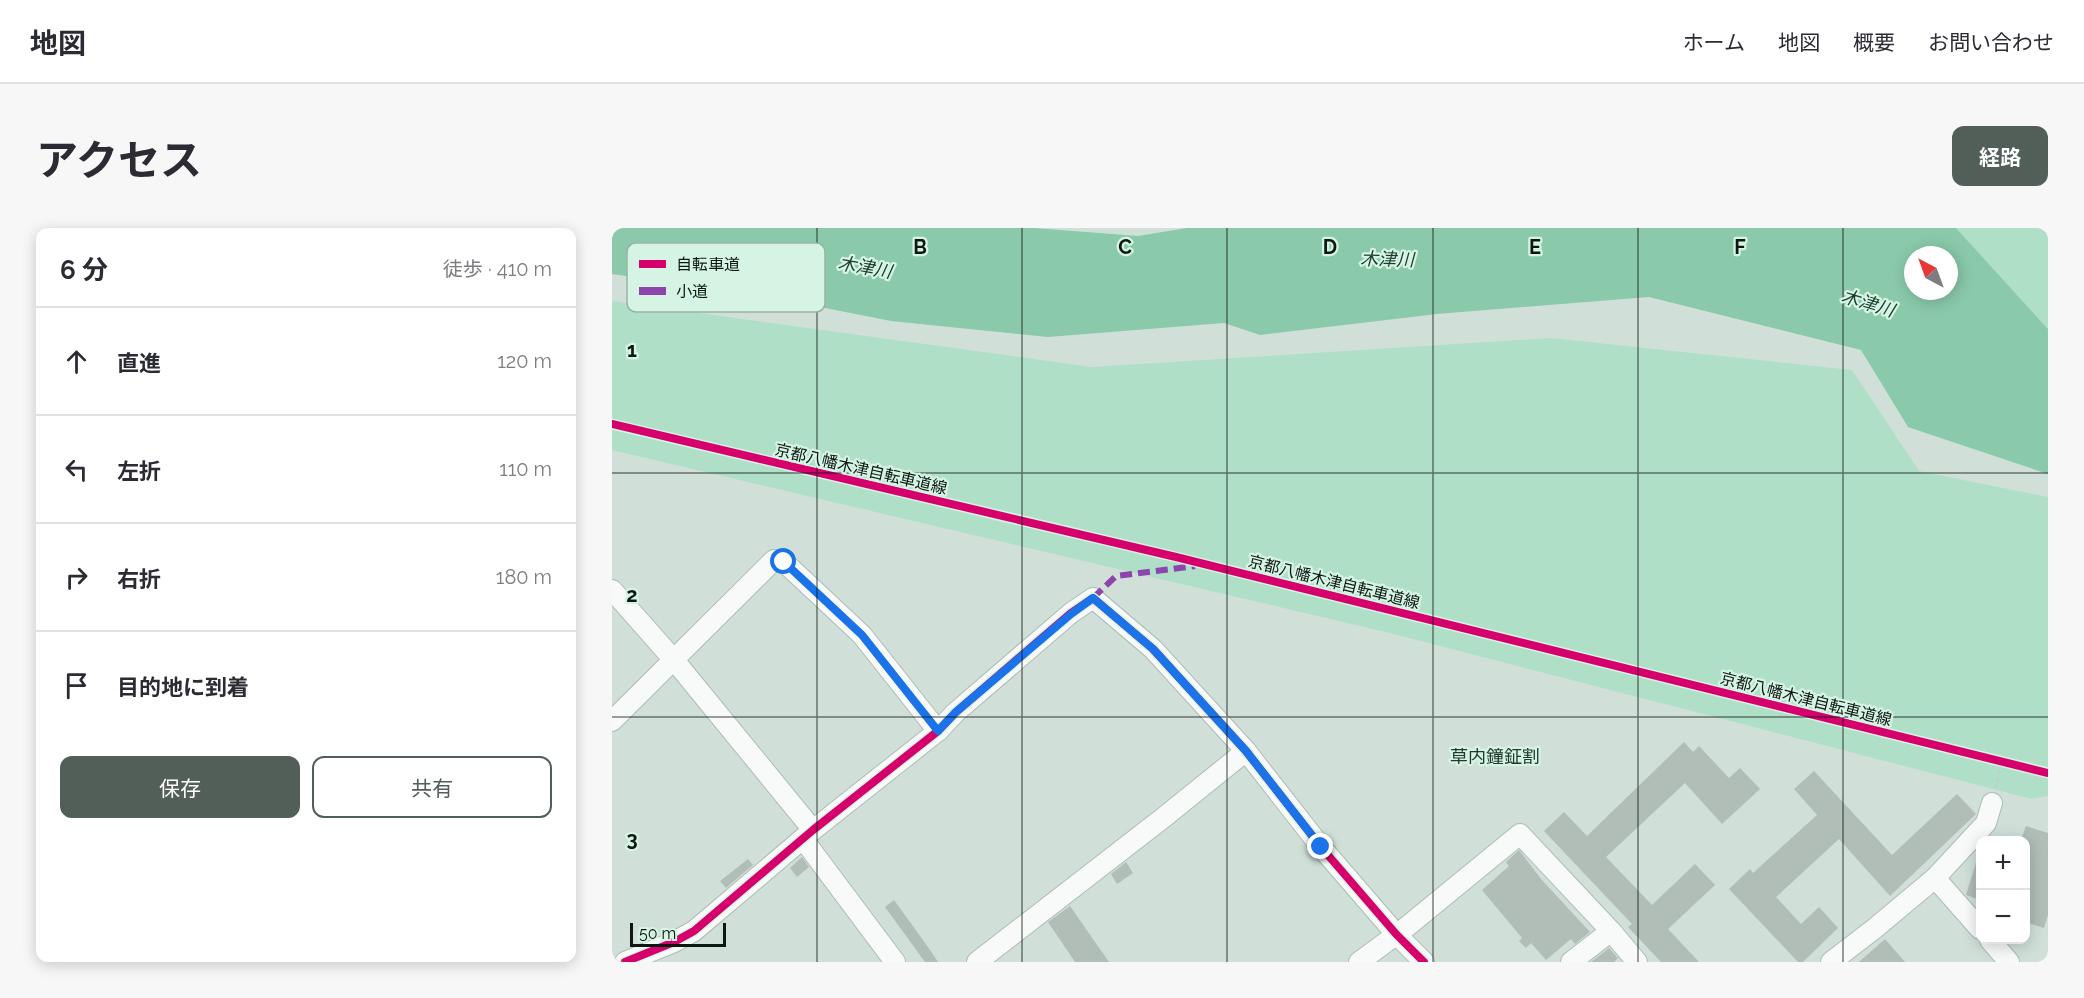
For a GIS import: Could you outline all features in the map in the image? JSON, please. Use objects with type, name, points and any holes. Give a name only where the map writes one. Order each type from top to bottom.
[{"type":"street","points":[[612,722],[774,560],[784,562],[862,635],[938,731]]},
{"type":"street","points":[[612,590],[674,660],[808,834],[895,962]]},
{"type":"street","points":[[625,962],[674,942],[694,931],[808,834],[938,731],[956,712],[1093,598],[1153,649],[1246,751],[1321,847],[1396,934],[1424,962]]},
{"type":"street","points":[[976,962],[1246,751]]},
{"type":"street","points":[[1831,962],[1935,878],[1986,823],[1992,803]]},
{"type":"street","points":[[1359,962],[1520,834],[1637,962]]},
{"type":"street","points":[[1935,878],[1976,924]]},
{"type":"street","points":[[1571,962],[1611,931]]},
{"type":"street","points":[[1994,944],[2009,962]]},
{"type":"path","points":[[1991,759],[2014,765]]},
{"type":"path","points":[[1992,803],[2002,762]]},
{"type":"shaded area","points":[[1956,228],[2048,228],[2048,329]]},
{"type":"shaded area","points":[[612,301],[627,303],[627,312],[692,312],[1092,367],[1551,338],[1852,370],[1919,471],[2048,497],[2048,796],[2032,799],[1390,633],[612,450]]},
{"type":"water","name":"木津川","points":[[612,228],[1034,228],[1138,236],[1187,228],[1956,228],[2048,329],[2048,474],[1908,427],[1861,350],[1649,297],[1437,314],[1260,335],[1224,323],[1048,337],[891,321],[825,308],[825,243],[627,243],[627,276],[612,274]]},
{"type":"building","points":[[1684,742],[1693,752],[1699,746],[1729,778],[1740,768],[1760,789],[1722,824],[1685,783],[1606,857],[1652,905],[1695,864],[1715,885],[1668,929],[1699,962],[1661,962],[1628,927],[1632,924],[1544,831],[1564,812],[1587,836]]},
{"type":"building","points":[[1814,771],[1892,855],[1957,794],[1976,814],[1890,896],[1839,839],[1776,897],[1801,924],[1819,907],[1838,928],[1803,962],[1798,962],[1729,889],[1750,869],[1753,873],[1817,815],[1794,789]]},
{"type":"building","points":[[2026,826],[2048,833],[2048,915],[2044,928],[2030,924],[2030,836],[2022,836]]},
{"type":"building","points":[[1519,850],[1541,879],[1590,932],[1575,944],[1571,939],[1546,960],[1531,943],[1526,948],[1519,941],[1522,938],[1482,890],[1509,866],[1506,862]]},
{"type":"building","points":[[802,857],[809,867],[797,877],[790,868]]},
{"type":"building","points":[[748,859],[753,865],[726,888],[720,881]]},
{"type":"building","points":[[1126,862],[1133,873],[1117,884],[1111,874]]},
{"type":"building","points":[[1976,862],[1976,899],[1966,895]]},
{"type":"building","points":[[894,900],[938,962],[925,962],[885,907]]},
{"type":"building","points":[[1070,906],[1109,962],[1075,962],[1048,922]]},
{"type":"building","points":[[1885,939],[1905,962],[1859,962]]},
{"type":"building","points":[[1609,948],[1618,958],[1614,962],[1591,962]]},
{"type":"marked path","points":[[1093,598],[1116,576],[1195,566]]},
{"type":"cycle path","name":"京都八幡木津自転車道線","points":[[612,424],[1176,557],[2048,773]]},
{"type":"cycle path","points":[[625,962],[674,942],[694,931],[813,830],[938,731],[956,712],[1071,613],[1093,598],[1153,649],[1246,751],[1321,847],[1396,934],[1424,962]]},
{"type":"district","name":"草内鐘鉦割","points":[[1495,756]]},
{"type":"route","points":[[784,562],[862,635],[938,731],[956,712],[1093,598],[1153,649],[1246,751],[1321,847]]}]
